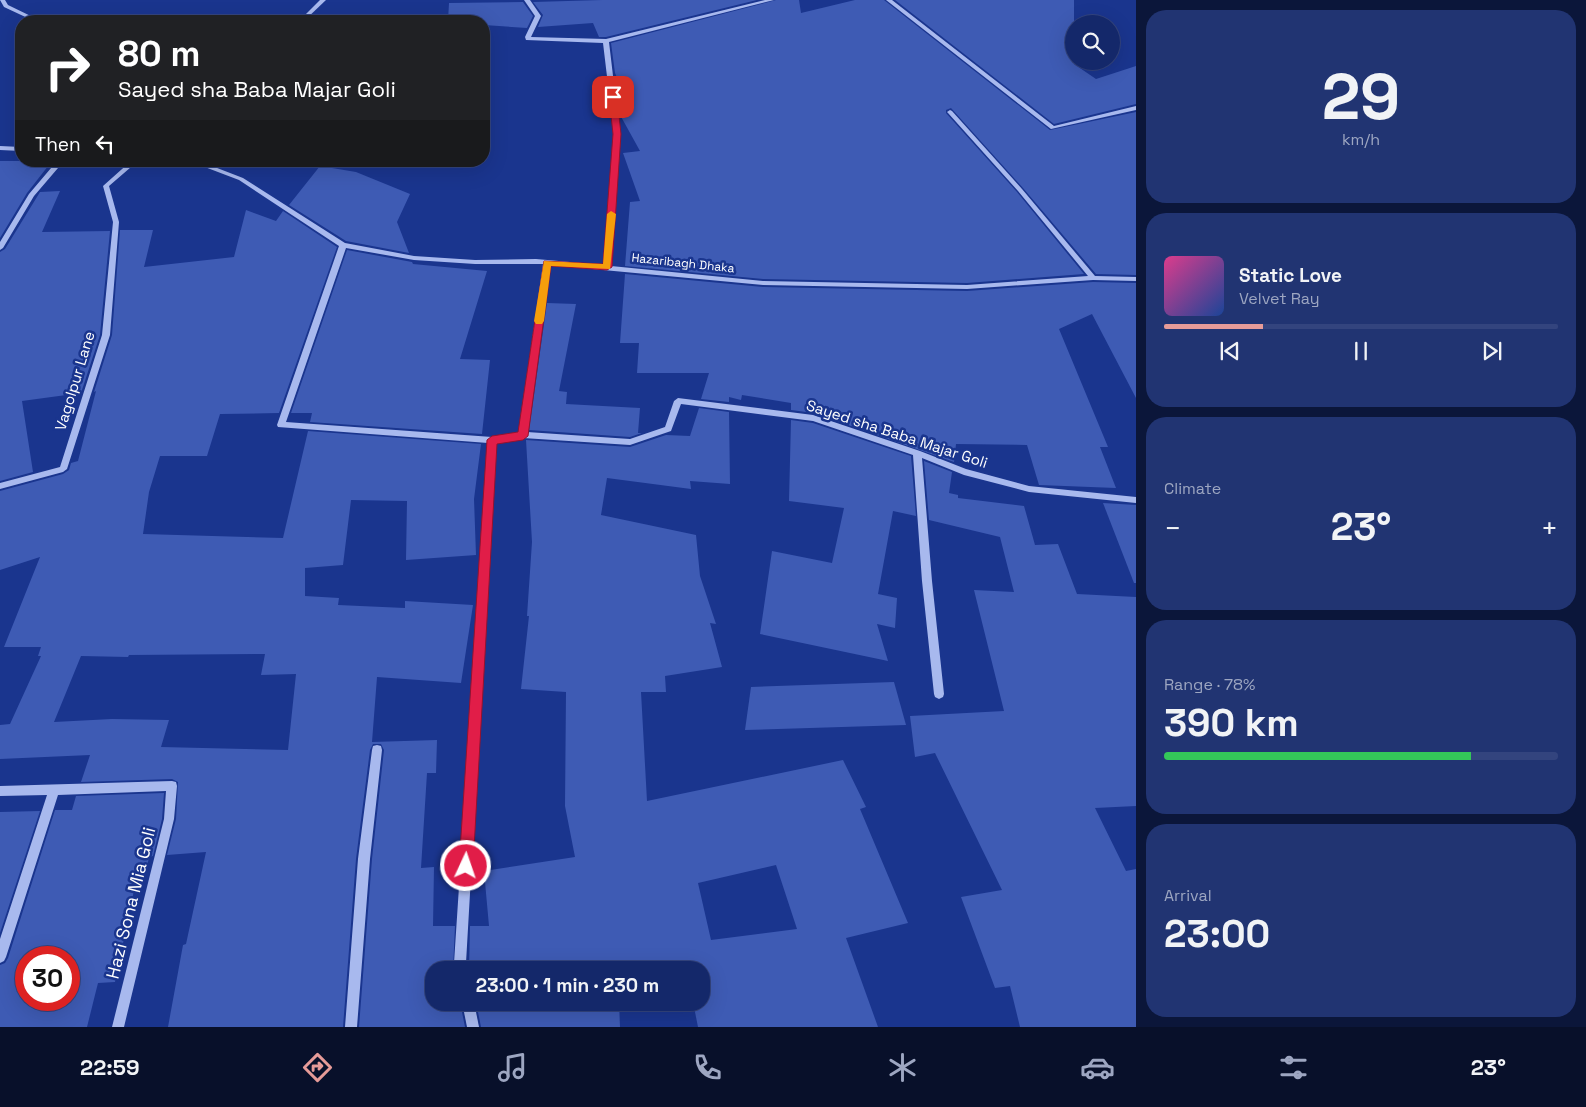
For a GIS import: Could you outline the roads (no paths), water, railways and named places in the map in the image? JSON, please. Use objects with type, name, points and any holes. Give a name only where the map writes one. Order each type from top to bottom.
[{"type":"street","points":[[2,0],[3,7],[23,15]]},
{"type":"street","points":[[307,15],[323,0]]},
{"type":"street","points":[[527,0],[538,16],[528,39],[606,42],[771,0]]},
{"type":"street","points":[[889,0],[1053,128],[1136,108]]},
{"type":"street","points":[[606,42],[617,134],[607,267]]},
{"type":"street","points":[[950,112],[1020,190],[1093,278]]},
{"type":"street","points":[[0,148],[15,149]]},
{"type":"street","points":[[0,248],[31,195],[56,167]]},
{"type":"street","name":"Vagolpur Lane","points":[[0,486],[63,469],[106,335],[116,222],[106,186],[128,167]]},
{"type":"street","name":"Hazaribagh Dhaka","points":[[208,167],[240,179],[343,245],[414,258],[475,262],[536,261],[773,283],[967,287],[1093,278],[1136,279]]},
{"type":"street","name":"Sayed sha Baba Majar Goli","points":[[343,245],[281,425],[492,440],[523,436],[630,442],[668,430],[678,401],[813,418],[964,472],[1029,489],[1136,500]]},
{"type":"street","points":[[523,436],[547,263]]},
{"type":"street","points":[[460,961],[492,440]]},
{"type":"street","points":[[917,454],[927,581],[939,694]]},
{"type":"street","points":[[351,1027],[364,859],[378,750]]},
{"type":"street","name":"Hazi Sona Mia Goli","points":[[54,790],[172,786],[169,819],[118,1027]]},
{"type":"street","points":[[0,791],[54,790],[0,957]]},
{"type":"street","points":[[470,1011],[473,1027]]}]
